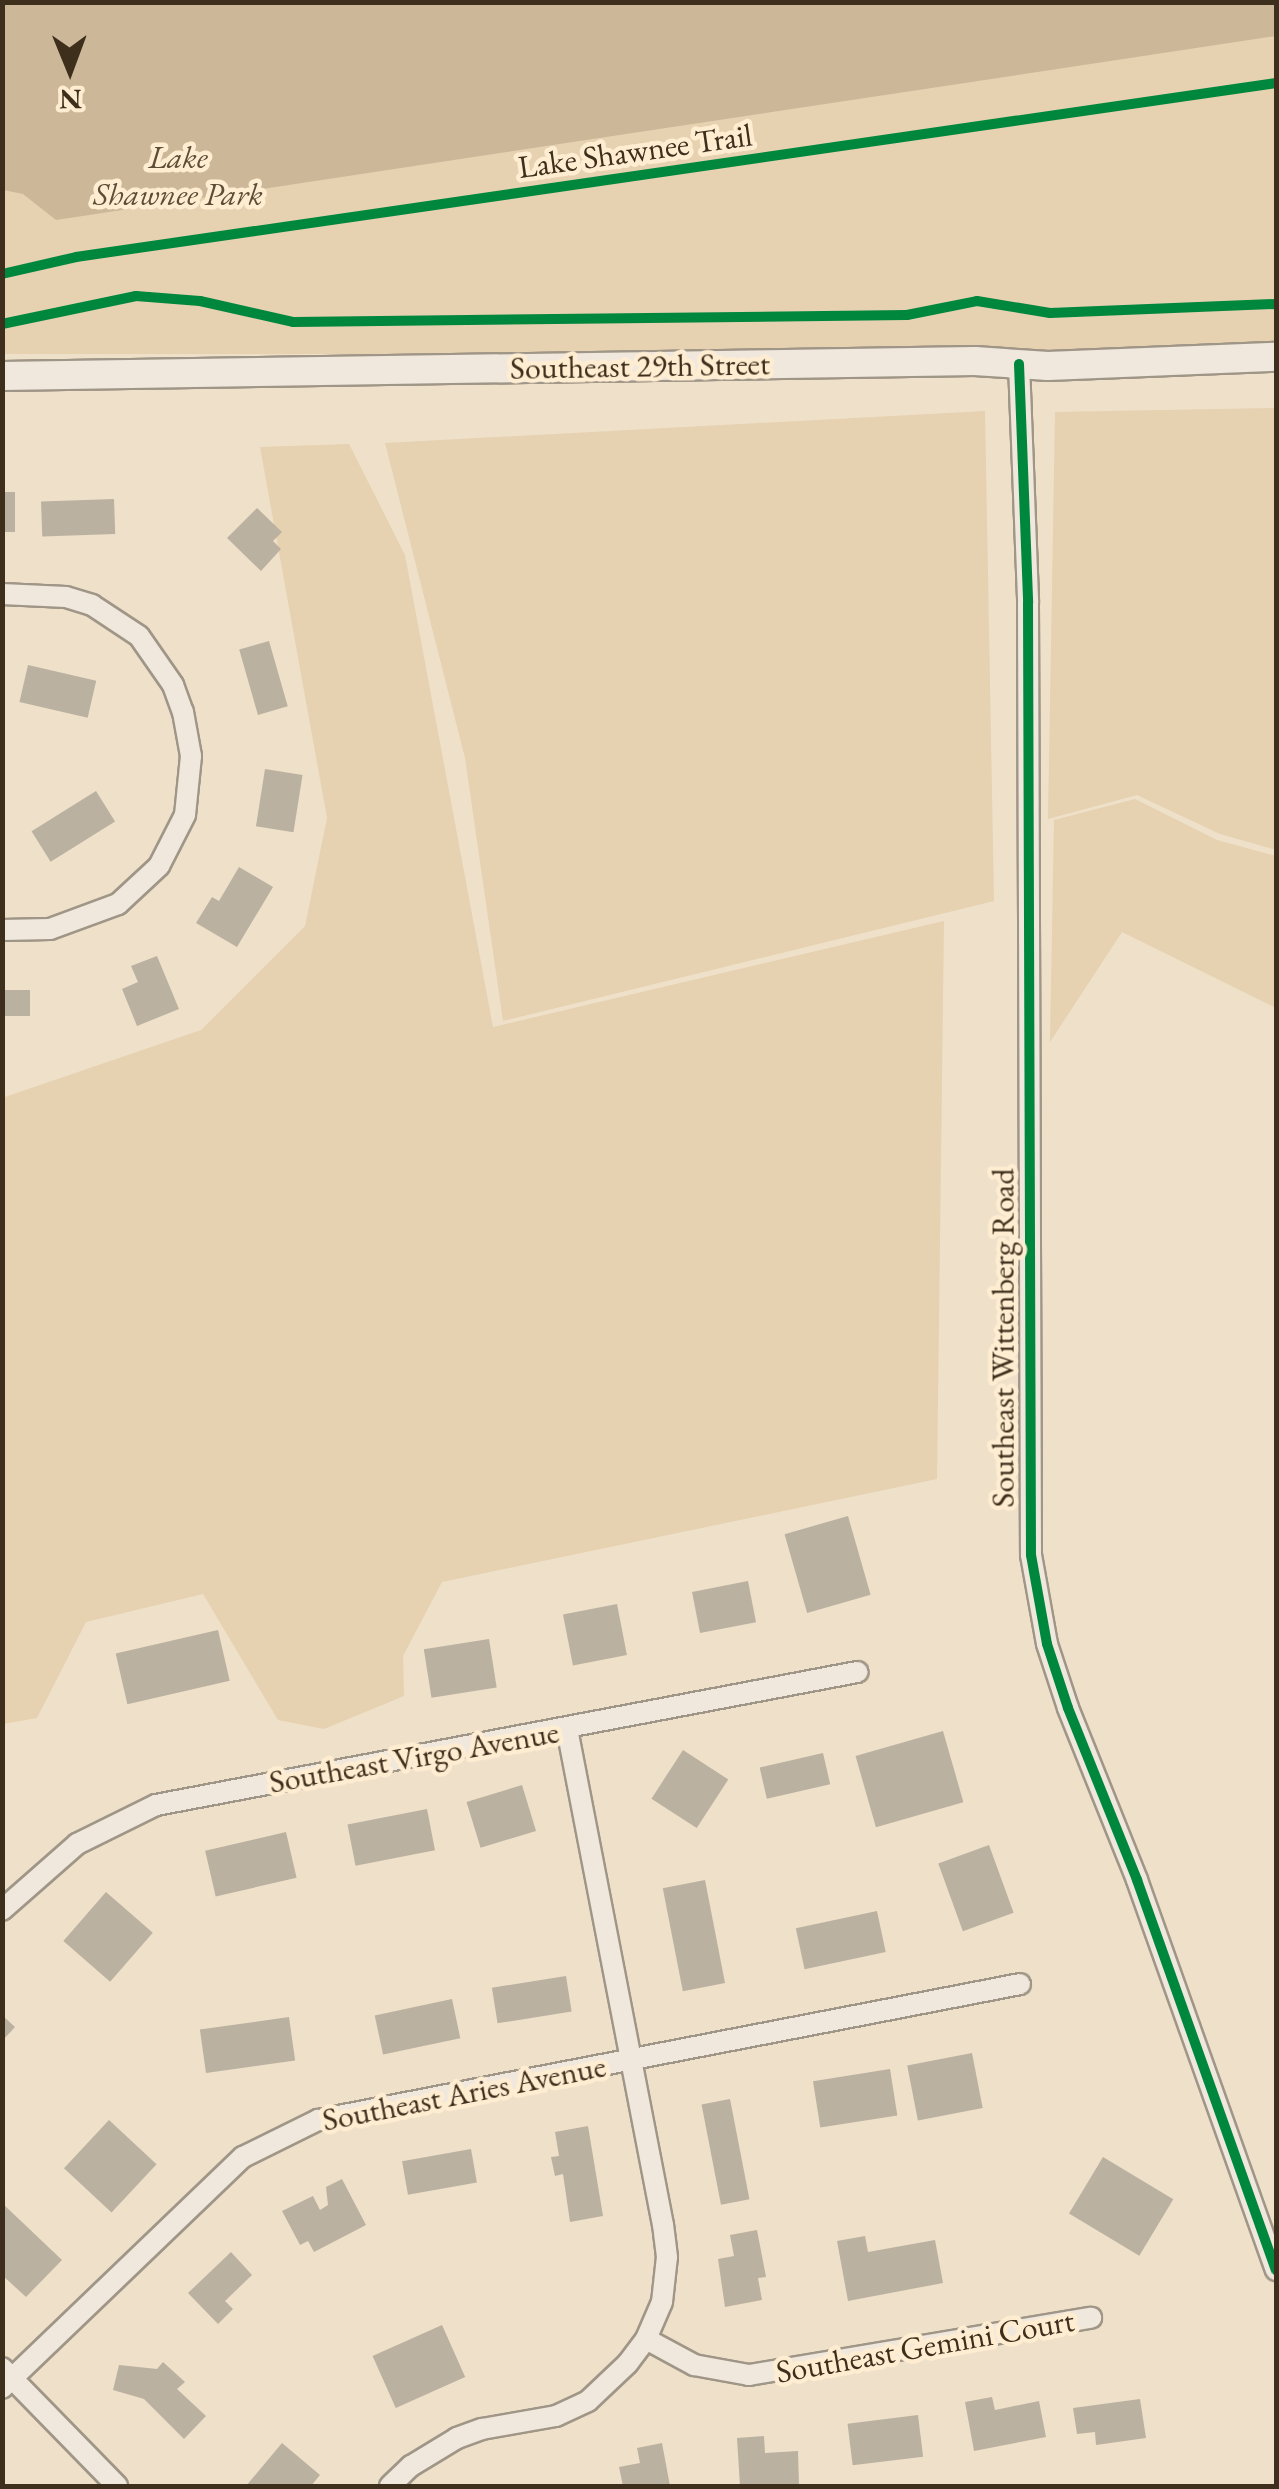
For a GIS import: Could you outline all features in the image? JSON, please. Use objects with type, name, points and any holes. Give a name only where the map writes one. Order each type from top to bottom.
[{"type":"main road","name":"Southeast 29th Street","points":[[2,376],[975,360],[1019,364],[1276,357]]},
{"type":"street","name":"Southeast Wittenberg Road","points":[[1019,364],[1028,603],[1026,1331],[1033,1570],[1047,1644],[1068,1708],[1137,1880],[1276,2270]]},
{"type":"street","points":[[2,594],[66,597],[118,619],[157,658],[173,685],[191,756],[185,815],[159,866],[118,904],[50,929],[2,930]]},
{"type":"street","name":"Southeast Virgo Avenue","points":[[2,1910],[77,1844],[156,1804],[857,1672]]},
{"type":"street","points":[[390,2486],[412,2466],[458,2438],[482,2429],[556,2416],[588,2400],[615,2379],[646,2339],[662,2302],[667,2257],[634,2058],[567,1729]]},
{"type":"street","name":"Southeast Aries Avenue","points":[[6,2378],[244,2157],[318,2120],[364,2108],[1020,1984]]},
{"type":"street","name":"Southeast Gemini Court","points":[[646,2339],[694,2365],[749,2374],[1091,2318]]},
{"type":"street","points":[[6,2378],[117,2486]]},
{"type":"green space","name":"Lake Shawnee Park","points":[[2,3],[1276,3],[1276,354],[2,354]]},
{"type":"green space","points":[[1276,408],[1276,850],[1220,834],[1137,795],[1048,819],[1055,412]]},
{"type":"green space","points":[[985,411],[994,901],[503,1021],[465,758],[385,443]]},
{"type":"green space","points":[[349,444],[405,555],[493,1027],[944,921],[937,1479],[442,1582],[403,1656],[404,1696],[324,1729],[278,1720],[203,1594],[86,1622],[37,1718],[3,1724],[2,1098],[201,1030],[305,926],[327,818],[260,447]]},
{"type":"green space","points":[[1135,799],[1217,840],[1276,856],[1276,1008],[1122,932],[1050,1042],[1054,820]]},
{"type":"shaded area","points":[[1276,2],[1276,36],[56,220],[23,194],[3,190],[3,3]]},
{"type":"building","points":[[2,492],[15,492],[15,532],[2,532]]},
{"type":"building","points":[[114,499],[115,534],[42,537],[41,502]]},
{"type":"building","points":[[257,508],[282,532],[273,541],[281,549],[261,571],[227,538]]},
{"type":"building","points":[[269,641],[288,706],[258,715],[239,650]]},
{"type":"building","points":[[28,665],[96,681],[88,718],[19,702]]},
{"type":"building","points":[[265,769],[303,775],[293,832],[256,826]]},
{"type":"building","points":[[96,791],[115,822],[51,862],[32,831]]},
{"type":"building","points":[[239,867],[273,887],[237,947],[196,923],[212,897],[219,901]]},
{"type":"building","points":[[157,956],[179,1009],[137,1026],[122,989],[138,982],[131,966]]},
{"type":"building","points":[[2,990],[30,990],[30,1016],[2,1016]]},
{"type":"building","points":[[848,1516],[871,1595],[807,1613],[785,1534]]},
{"type":"building","points":[[748,1581],[756,1622],[700,1633],[692,1592]]},
{"type":"building","points":[[617,1604],[627,1655],[573,1666],[563,1614]]},
{"type":"building","points":[[218,1630],[230,1681],[127,1704],[116,1654]]},
{"type":"building","points":[[489,1639],[497,1687],[431,1698],[424,1649]]},
{"type":"building","points":[[943,1731],[963,1802],[876,1827],[856,1756]]},
{"type":"building","points":[[683,1750],[728,1779],[697,1828],[651,1799]]},
{"type":"building","points":[[823,1753],[830,1784],[767,1799],[760,1768]]},
{"type":"building","points":[[522,1785],[536,1831],[481,1848],[467,1802]]},
{"type":"building","points":[[427,1809],[435,1850],[356,1866],[347,1824]]},
{"type":"building","points":[[286,1832],[297,1878],[216,1896],[205,1851]]},
{"type":"building","points":[[989,1845],[1014,1913],[963,1931],[938,1863]]},
{"type":"building","points":[[705,1880],[725,1983],[683,1991],[663,1888]]},
{"type":"building","points":[[106,1892],[153,1933],[110,1982],[63,1941]]},
{"type":"building","points":[[877,1911],[886,1952],[805,1969],[796,1928]]},
{"type":"building","points":[[566,1976],[572,2012],[498,2023],[492,1988]]},
{"type":"building","points":[[452,1999],[460,2038],[383,2055],[375,2015]]},
{"type":"building","points":[[2,2015],[15,2027],[2,2041]]},
{"type":"building","points":[[289,2017],[295,2061],[206,2073],[200,2030]]},
{"type":"building","points":[[972,2053],[983,2108],[918,2121],[907,2066]]},
{"type":"building","points":[[890,2069],[897,2115],[820,2128],[813,2081]]},
{"type":"building","points":[[730,2099],[749,2199],[721,2205],[702,2105]]},
{"type":"building","points":[[109,2120],[157,2164],[112,2213],[64,2168]]},
{"type":"building","points":[[588,2126],[603,2216],[570,2222],[563,2174],[555,2176],[551,2157],[559,2156],[555,2132]]},
{"type":"building","points":[[471,2149],[477,2182],[408,2195],[402,2161]]},
{"type":"building","points":[[1103,2157],[1173,2199],[1139,2256],[1069,2214]]},
{"type":"building","points":[[342,2179],[366,2225],[314,2252],[308,2241],[300,2245],[282,2211],[313,2196],[320,2210],[328,2205],[326,2187]]},
{"type":"building","points":[[2,2203],[62,2260],[26,2297],[2,2275]]},
{"type":"building","points":[[757,2230],[766,2277],[758,2278],[762,2300],[725,2307],[718,2259],[734,2256],[730,2235]]},
{"type":"building","points":[[865,2236],[868,2252],[935,2240],[943,2283],[848,2301],[837,2241]]},
{"type":"building","points":[[231,2252],[252,2275],[225,2301],[233,2309],[218,2324],[188,2293]]},
{"type":"building","points":[[442,2325],[465,2377],[396,2408],[373,2356]]},
{"type":"building","points":[[163,2362],[185,2382],[177,2389],[206,2416],[184,2439],[144,2399],[113,2390],[119,2365],[157,2369]]},
{"type":"building","points":[[992,2397],[995,2410],[1039,2401],[1046,2437],[974,2451],[965,2402]]},
{"type":"building","points":[[1140,2399],[1146,2438],[1096,2445],[1095,2432],[1077,2434],[1073,2408]]},
{"type":"building","points":[[918,2415],[923,2457],[853,2465],[848,2424]]},
{"type":"building","points":[[764,2436],[765,2453],[798,2451],[799,2486],[740,2486],[737,2438]]},
{"type":"building","points":[[282,2443],[320,2475],[311,2486],[246,2486]]},
{"type":"building","points":[[662,2443],[670,2486],[623,2486],[619,2467],[640,2463],[637,2448]]},
{"type":"cycle path","name":"Lake Shawnee Trail","points":[[2,274],[76,257],[1276,83]]},
{"type":"cycle path","points":[[2,324],[136,296],[200,301],[293,322],[907,315],[977,301],[1050,313],[1276,304]]},
{"type":"cycle path","points":[[1019,364],[1028,603],[1031,1555],[1047,1644],[1068,1708],[1137,1880],[1276,2270]]}]
